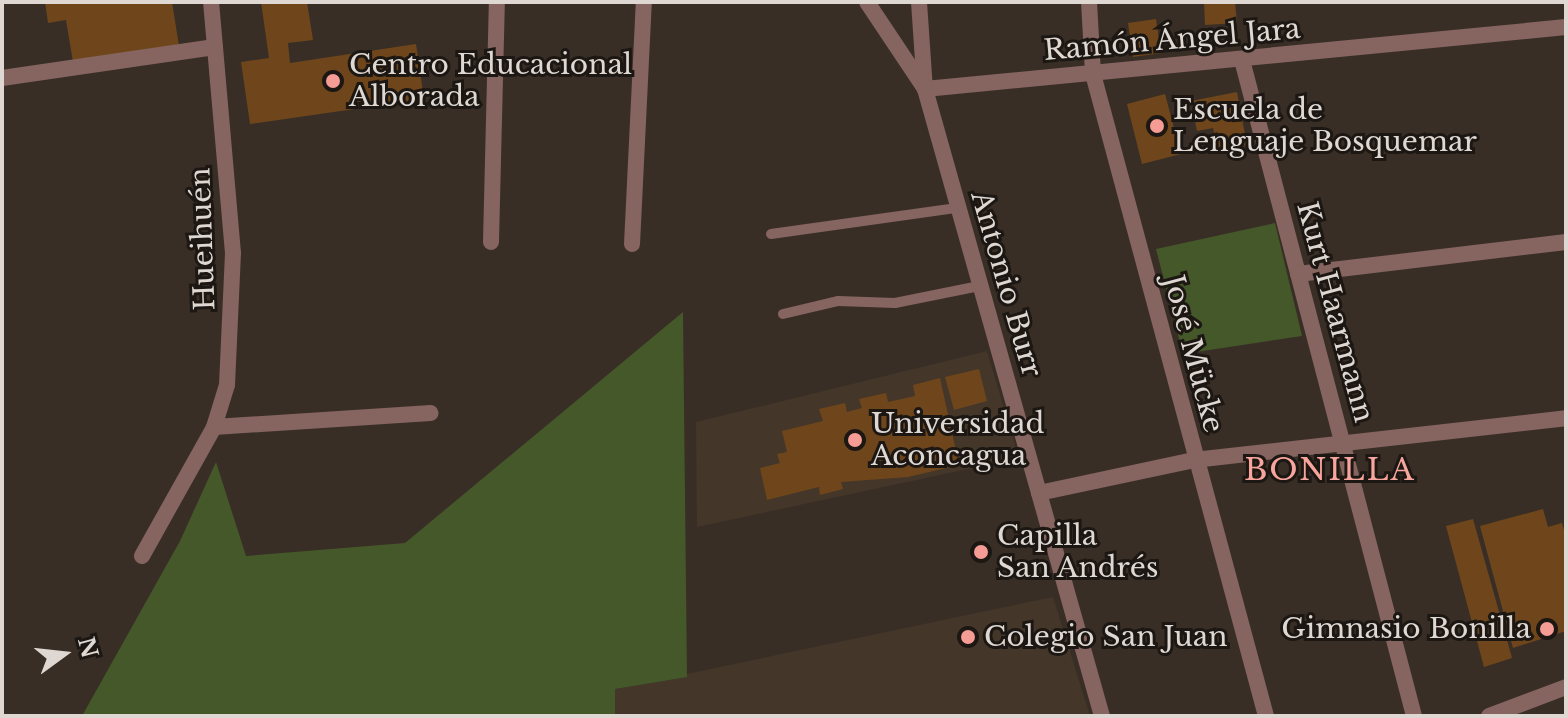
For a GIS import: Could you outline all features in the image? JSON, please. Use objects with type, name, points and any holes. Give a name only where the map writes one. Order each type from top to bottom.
[{"type":"street","name":"Hueihuén","points":[[142,556],[214,427],[227,385],[233,282],[211,2]]},
{"type":"street","points":[[491,242],[497,2]]},
{"type":"street","points":[[632,244],[644,2]]},
{"type":"street","points":[[867,2],[925,89]]},
{"type":"street","name":"Antonio Burr","points":[[919,2],[925,89],[1102,716]]},
{"type":"street","name":"José Mücke","points":[[1089,2],[1093,74],[1194,460],[1266,716]]},
{"type":"street","name":"Ramón Ángel Jara","points":[[925,89],[1566,27]]},
{"type":"street","points":[[2,78],[215,47]]},
{"type":"street","name":"Kurt Haarmann","points":[[1242,60],[1414,716]]},
{"type":"street","points":[[1298,274],[1566,242]]},
{"type":"street","points":[[214,427],[431,413]]},
{"type":"street","points":[[1039,493],[1194,460],[1566,418]]},
{"type":"street","points":[[1489,716],[1566,687]]},
{"type":"lane","points":[[771,234],[957,208]]},
{"type":"lane","points":[[783,314],[838,301],[895,303],[979,286]]},
{"type":"shaded area","name":"Universidad Aconcagua","points":[[987,351],[1019,458],[697,527],[696,422]]},
{"type":"shaded area","name":"Colegio San Juan","points":[[1053,597],[1090,716],[615,716],[615,689]]},
{"type":"green space","points":[[1275,223],[1302,336],[1183,354],[1156,249]]},
{"type":"green space","points":[[683,312],[687,677],[615,689],[615,716],[82,716],[180,541],[216,462],[246,556],[405,543]]},
{"type":"building","points":[[45,2],[172,2],[179,46],[73,62],[66,20],[48,23]]},
{"type":"building","name":"Centro Educacional Alborada","points":[[261,2],[307,2],[313,40],[288,43],[290,63],[416,44],[424,99],[250,124],[241,62],[269,58]]},
{"type":"building","points":[[1204,2],[1235,2],[1237,23],[1205,25]]},
{"type":"building","points":[[1156,19],[1161,53],[1133,57],[1128,23]]},
{"type":"building","points":[[1237,92],[1247,145],[1218,150],[1213,128],[1197,131],[1191,101]]},
{"type":"building","points":[[1165,94],[1181,154],[1142,164],[1127,104]]},
{"type":"building","points":[[979,369],[987,401],[954,410],[945,377]]},
{"type":"building","points":[[940,378],[959,465],[908,477],[841,482],[843,489],[820,495],[819,487],[767,500],[760,468],[780,463],[777,454],[787,452],[782,431],[823,421],[819,409],[845,403],[847,412],[862,408],[859,399],[886,393],[888,402],[915,396],[913,385]]},
{"type":"building","points":[[1543,509],[1548,527],[1562,523],[1566,537],[1566,631],[1513,648],[1480,526]]},
{"type":"building","points":[[1473,519],[1512,658],[1484,667],[1446,526]]},
{"type":"place","name":"Centro Educacional Alborada","points":[[333,81]]},
{"type":"place","name":"Escuela de Lenguaje Bosquemar","points":[[1157,126]]},
{"type":"place","name":"Universidad Aconcagua","points":[[855,440]]},
{"type":"place","name":"Capilla San Andrés","points":[[981,552]]},
{"type":"place","name":"Gimnasio Bonilla","points":[[1547,629]]},
{"type":"place","name":"Colegio San Juan","points":[[968,637]]},
{"type":"district","name":"BONILLA","points":[[1330,470]]}]
